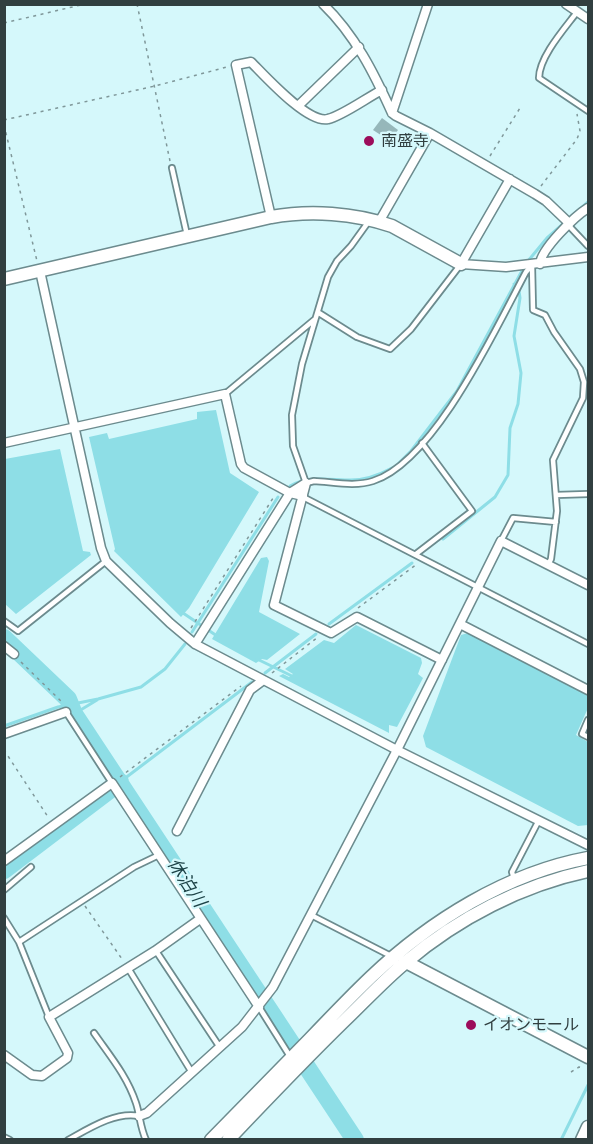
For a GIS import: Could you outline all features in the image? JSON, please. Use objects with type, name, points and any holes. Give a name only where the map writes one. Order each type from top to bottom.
[{"type":"street","points":[[322,4],[338,19],[359,47],[393,113],[401,120],[430,133],[535,194],[546,201],[569,223]]},
{"type":"street","points":[[393,113],[428,4]]},
{"type":"street","points":[[566,4],[588,19]]},
{"type":"street","points":[[298,106],[359,47]]},
{"type":"street","points":[[271,217],[236,65],[251,62],[314,118],[326,120],[382,90]]},
{"type":"street","points":[[375,220],[430,133]]},
{"type":"street","points":[[461,264],[510,179]]},
{"type":"street","points":[[536,265],[569,223],[588,208]]},
{"type":"street","points":[[4,279],[271,217],[304,212],[375,220],[392,226],[461,264],[497,267],[536,265],[588,257]]},
{"type":"street","points":[[40,272],[57,356],[101,548],[106,561],[195,644],[258,679],[538,822],[588,845]]},
{"type":"street","points":[[4,443],[225,394],[241,464],[244,468],[290,493],[303,496]]},
{"type":"street","points":[[195,644],[290,493],[306,483]]},
{"type":"street","points":[[306,483],[274,605],[334,633],[357,617],[442,660]]},
{"type":"street","points":[[139,1116],[147,1113],[242,1027],[268,995],[397,750],[501,541],[588,585]]},
{"type":"street","points":[[460,624],[588,690]]},
{"type":"street","points":[[4,646],[14,654]]},
{"type":"street","points":[[177,831],[250,690],[258,679]]},
{"type":"street","points":[[4,734],[66,712]]},
{"type":"street","points":[[4,861],[114,782],[200,919],[260,1006]]},
{"type":"street","points":[[211,1140],[309,1048],[393,957],[469,904],[514,881],[588,858]]},
{"type":"street","points":[[309,1048],[406,962],[446,932],[486,908],[547,883],[588,871]]},
{"type":"street","points":[[4,1055],[32,1075],[42,1076],[67,1058],[68,1053],[49,1017],[156,951],[200,919]]},
{"type":"street","points":[[406,962],[588,1057]]},
{"type":"street","points":[[228,1140],[295,1062]]},
{"type":"street","points":[[582,1140],[588,1127]]},
{"type":"lane","points":[[577,12],[551,48],[539,72],[539,78],[588,111]]},
{"type":"lane","points":[[172,168],[188,238]]},
{"type":"lane","points":[[225,394],[314,320],[319,313],[328,277],[337,261],[375,220]]},
{"type":"lane","points":[[569,223],[588,246]]},
{"type":"lane","points":[[319,313],[357,337],[390,349],[411,329],[461,264]]},
{"type":"lane","points":[[314,320],[292,415],[293,446],[306,483],[314,481],[360,483],[376,480],[400,466],[445,415],[477,364],[526,272],[536,265]]},
{"type":"lane","points":[[536,265],[533,310],[545,315],[586,382],[586,393],[553,460],[556,522],[551,559],[548,565]]},
{"type":"lane","points":[[416,554],[472,511],[422,443]]},
{"type":"lane","points":[[556,495],[588,494]]},
{"type":"lane","points":[[303,496],[588,644]]},
{"type":"lane","points":[[501,541],[513,518],[556,522]]},
{"type":"lane","points":[[4,621],[18,631],[106,561]]},
{"type":"lane","points":[[66,712],[114,782]]},
{"type":"lane","points":[[588,720],[582,734],[588,737]]},
{"type":"lane","points":[[514,881],[512,873],[538,822]]},
{"type":"lane","points":[[19,942],[151,857],[159,855]]},
{"type":"lane","points":[[4,890],[31,867]]},
{"type":"lane","points":[[311,915],[393,957]]},
{"type":"lane","points":[[4,918],[19,942],[49,1017]]},
{"type":"lane","points":[[156,951],[219,1046]]},
{"type":"lane","points":[[128,968],[191,1071]]},
{"type":"lane","points":[[260,1006],[295,1062]]},
{"type":"lane","points":[[94,1034],[125,1078],[137,1105],[141,1128],[146,1140]]},
{"type":"lane","points":[[69,1140],[112,1119],[129,1115],[139,1116]]},
{"type":"lane","points":[[4,1137],[10,1140]]},
{"type":"path","points":[[4,23],[85,4]]},
{"type":"path","points":[[137,4],[172,168]]},
{"type":"path","points":[[4,120],[236,65]]},
{"type":"path","points":[[535,194],[578,138],[580,131],[577,113],[570,100]]},
{"type":"path","points":[[485,165],[520,108]]},
{"type":"path","points":[[4,125],[40,272]]},
{"type":"path","points":[[184,636],[280,487]]},
{"type":"path","points":[[353,611],[424,559]]},
{"type":"path","points":[[114,782],[326,631]]},
{"type":"path","points":[[14,654],[61,699],[66,712]]},
{"type":"path","points":[[4,750],[54,825]]},
{"type":"path","points":[[81,901],[128,968]]},
{"type":"path","points":[[571,1072],[579,1067],[588,1069]]},
{"type":"water","points":[[216,410],[230,473],[259,492],[189,608],[181,617],[114,551],[89,437],[107,433],[109,439],[197,419],[197,412]]},
{"type":"water","points":[[60,449],[83,551],[90,552],[91,555],[16,614],[5,604],[5,459]]},
{"type":"water","points":[[267,557],[269,561],[259,612],[300,634],[267,660],[262,659],[256,663],[212,639],[261,558]]},
{"type":"water","points":[[356,625],[421,658],[422,663],[418,674],[423,678],[397,727],[389,725],[389,733],[279,676],[283,674],[289,677],[293,674],[285,669],[324,640],[334,643]]},
{"type":"water","points":[[468,633],[588,695],[588,708],[576,735],[588,742],[588,825],[578,826],[426,747],[423,736],[461,635]]},
{"type":"building","points":[[382,118],[398,130],[390,141],[373,130]]},
{"type":"waterway","points":[[528,261],[547,238],[588,202]]},
{"type":"waterway","points":[[399,463],[411,451],[457,391],[524,267]]},
{"type":"waterway","points":[[443,539],[495,497],[508,475],[510,428],[518,404],[521,373],[514,336],[520,298],[519,291],[514,284]]},
{"type":"waterway","points":[[290,486],[312,479],[362,479],[392,468]]},
{"type":"waterway","points":[[192,632],[278,497]]},
{"type":"waterway","points":[[329,624],[412,563]]},
{"type":"waterway","points":[[183,613],[217,636]]},
{"type":"waterway","points":[[265,673],[316,634]]},
{"type":"waterway","name":"休泊川","points":[[4,638],[68,699],[74,714],[355,1140]]},
{"type":"waterway","points":[[4,726],[58,707],[141,687],[165,669],[185,644]]},
{"type":"waterway","points":[[257,659],[294,677]]},
{"type":"waterway","points":[[120,782],[252,682]]},
{"type":"waterway","points":[[74,714],[97,700]]},
{"type":"waterway","points":[[4,870],[120,782]]},
{"type":"waterway","points":[[561,1140],[588,1085]]},
{"type":"place","name":"南盛寺","points":[[369,141]]},
{"type":"place","name":"イオンモール","points":[[471,1025]]}]
